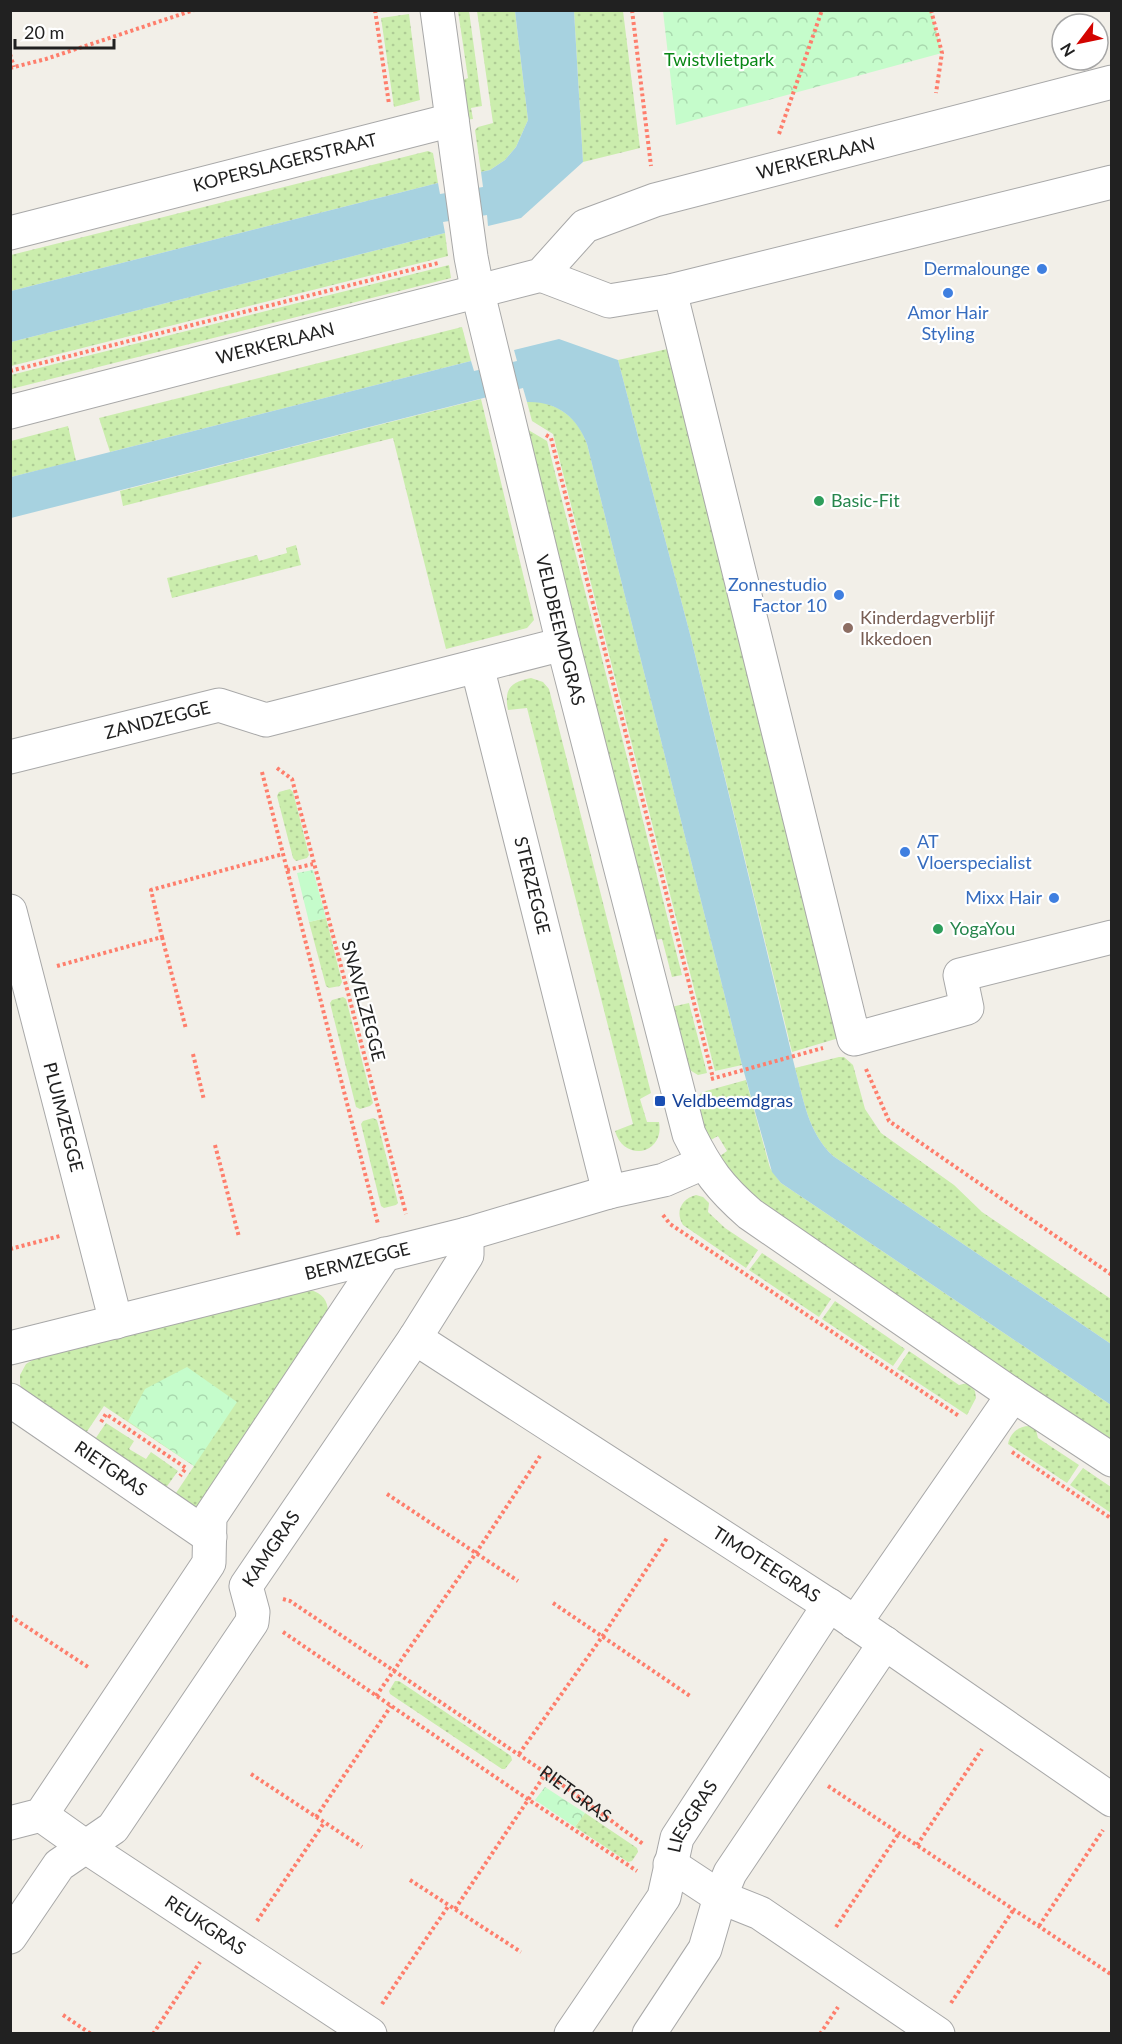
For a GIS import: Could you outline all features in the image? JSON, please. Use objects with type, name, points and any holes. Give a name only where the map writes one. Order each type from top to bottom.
[{"type":"street","points":[[437,10],[471,257],[504,401]]},
{"type":"street","name":"WERKERLAAN","points":[[10,412],[541,275],[585,226],[655,200],[944,126],[1110,87]]},
{"type":"street","name":"KOPERSLAGERSTRAAT","points":[[10,233],[452,120]]},
{"type":"street","points":[[541,275],[609,301],[670,291],[1112,182]]},
{"type":"street","points":[[670,291],[854,1039],[967,1008],[960,975],[1112,937]]},
{"type":"street","name":"VELDBEEMDGRAS","points":[[504,401],[676,1089],[688,1134],[703,1163],[725,1192],[750,1214],[1013,1395],[1112,1460]]},
{"type":"street","points":[[477,666],[563,644]]},
{"type":"street","name":"ZANDZEGGE","points":[[10,757],[219,705],[266,720],[477,666]]},
{"type":"street","name":"STERZEGGE","points":[[477,666],[623,1189]]},
{"type":"street","name":"PLUIMZEGGE","points":[[10,911],[116,1322]]},
{"type":"street","name":"BERMZEGGE","points":[[10,1348],[400,1251],[623,1189],[664,1180],[703,1163]]},
{"type":"street","name":"KAMGRAS","points":[[10,1937],[59,1864],[113,1828],[252,1622],[249,1599],[467,1255],[467,1233]]},
{"type":"street","points":[[26,1819],[210,1550],[210,1517],[400,1251]]},
{"type":"street","name":"TIMOTEEGRAS","points":[[416,1338],[885,1643],[1000,1723],[1108,1814]]},
{"type":"street","name":"LIESGRAS","points":[[571,2034],[664,1897],[677,1838],[842,1614],[986,1434],[1013,1395]]},
{"type":"street","name":"RIETGRAS","points":[[10,1400],[210,1550],[249,1599]]},
{"type":"street","points":[[649,2034],[705,1949],[720,1897],[730,1873],[885,1643]]},
{"type":"street","name":"REUKGRAS","points":[[26,1819],[86,1847],[367,2032]]},
{"type":"street","points":[[668,1877],[760,1913],[935,2032]]},
{"type":"path","points":[[10,54],[12,68],[194,10]]},
{"type":"path","points":[[375,10],[393,134]]},
{"type":"path","points":[[632,10],[655,200]]},
{"type":"path","points":[[765,171],[822,10]]},
{"type":"path","points":[[931,10],[942,53],[936,94],[944,126]]},
{"type":"path","points":[[10,371],[471,257]]},
{"type":"path","points":[[504,401],[550,438],[713,1078],[805,1053]]},
{"type":"path","name":"SNAVELZEGGE","points":[[277,768],[292,779],[400,1251]]},
{"type":"path","points":[[262,772],[287,870],[400,1251]]},
{"type":"path","points":[[186,1029],[151,890],[283,854]]},
{"type":"path","points":[[287,870],[313,864]]},
{"type":"path","points":[[28,975],[162,937]]},
{"type":"path","points":[[854,1039],[889,1121],[1112,1275]]},
{"type":"path","points":[[193,1054],[204,1100]]},
{"type":"path","points":[[215,1145],[239,1237]]},
{"type":"path","points":[[623,1189],[670,1224],[1112,1519]]},
{"type":"path","points":[[10,1250],[92,1227]]},
{"type":"path","points":[[376,1696],[476,1553],[557,1430]]},
{"type":"path","points":[[387,1494],[518,1581]]},
{"type":"path","points":[[519,1755],[602,1637],[684,1512]]},
{"type":"path","points":[[249,1599],[376,1696],[529,1800],[668,1877]]},
{"type":"path","name":"RIETGRAS","points":[[249,1599],[290,1601],[546,1773],[668,1877]]},
{"type":"path","points":[[553,1603],[690,1696]]},
{"type":"path","points":[[10,1616],[88,1667]]},
{"type":"path","points":[[316,1817],[391,1706]]},
{"type":"path","points":[[917,1845],[1000,1723]]},
{"type":"path","points":[[455,1909],[546,1773]]},
{"type":"path","points":[[251,1774],[362,1847]]},
{"type":"path","points":[[828,1786],[1112,1975]]},
{"type":"path","points":[[1039,1926],[1108,1814]]},
{"type":"path","points":[[153,2034],[324,1823]]},
{"type":"path","points":[[819,1953],[899,1833]]},
{"type":"path","points":[[410,1880],[521,1953]]},
{"type":"path","points":[[367,2032],[449,1905]]},
{"type":"path","points":[[935,2032],[1014,1910]]},
{"type":"path","points":[[63,2014],[91,2034]]},
{"type":"green space","points":[[458,11],[469,11],[482,106],[471,108],[473,119],[465,120],[460,81],[468,78]]},
{"type":"green space","points":[[477,11],[515,11],[528,120],[516,147],[505,160],[490,170],[481,172],[475,130],[493,123]]},
{"type":"green space","points":[[574,11],[623,11],[640,148],[583,162]]},
{"type":"green space","name":"Twistvlietpark","points":[[663,11],[931,11],[942,53],[676,125]]},
{"type":"green space","points":[[409,14],[420,100],[394,107],[381,18]]},
{"type":"green space","points":[[428,151],[433,153],[438,183],[11,291],[11,255]]},
{"type":"green space","points":[[445,233],[448,256],[11,366],[11,342]]},
{"type":"green space","points":[[449,265],[451,278],[11,389],[11,375]]},
{"type":"green space","points":[[462,327],[471,361],[110,452],[99,418]]},
{"type":"green space","points":[[672,348],[839,1038],[792,1052],[691,638],[618,360]]},
{"type":"green space","points":[[481,399],[534,620],[527,628],[446,649],[393,438],[123,506],[120,491]]},
{"type":"green space","points":[[537,401],[555,407],[568,415],[579,428],[587,444],[742,1065],[715,1071],[553,434],[532,421],[527,402]]},
{"type":"green space","points":[[68,426],[76,461],[11,477],[11,441]]},
{"type":"green space","points":[[525,428],[547,441],[682,975],[672,977],[662,939],[654,940]]},
{"type":"green space","points":[[296,545],[301,565],[172,598],[167,578],[257,555],[259,561],[287,553],[286,548]]},
{"type":"green space","points":[[531,678],[543,682],[549,689],[651,1093],[640,1099],[647,1122],[659,1122],[656,1141],[643,1150],[634,1151],[627,1148],[615,1131],[633,1124],[527,708],[508,710],[507,697],[510,688],[513,684]]},
{"type":"green space","points":[[290,789],[293,792],[309,855],[307,858],[296,861],[293,858],[277,796],[279,792]]},
{"type":"green space","points":[[313,870],[326,918],[309,922],[297,873]]},
{"type":"green space","points":[[326,918],[342,982],[340,986],[329,988],[326,986],[309,922]]},
{"type":"green space","points":[[343,997],[346,999],[373,1103],[360,1109],[356,1107],[330,1003],[332,1000]]},
{"type":"green space","points":[[689,1003],[707,1073],[698,1075],[688,1069],[671,1007]]},
{"type":"green space","points":[[844,1057],[853,1065],[865,1109],[881,1133],[954,1185],[982,1212],[1111,1299],[1111,1344],[833,1156],[812,1126],[795,1068]]},
{"type":"green space","points":[[746,1080],[770,1168],[781,1183],[1111,1405],[1111,1441],[754,1201],[716,1159],[727,1151],[718,1136],[707,1142],[697,1100],[701,1093]]},
{"type":"green space","points":[[373,1118],[377,1120],[398,1203],[384,1208],[381,1206],[361,1124]]},
{"type":"green space","points":[[696,1195],[703,1197],[709,1203],[708,1212],[725,1228],[758,1250],[746,1268],[683,1225],[680,1215],[681,1207],[683,1203]]},
{"type":"green space","points":[[762,1253],[831,1299],[819,1317],[749,1270]]},
{"type":"green space","points":[[310,1290],[324,1298],[328,1313],[196,1508],[170,1502],[194,1466],[104,1406],[80,1442],[26,1401],[20,1384],[20,1375],[26,1364],[36,1358]]},
{"type":"green space","points":[[835,1301],[905,1349],[893,1366],[822,1319]]},
{"type":"green space","points":[[909,1351],[959,1385],[968,1383],[975,1391],[976,1398],[967,1415],[897,1369]]},
{"type":"green space","points":[[187,1367],[237,1402],[194,1466],[128,1421],[145,1389]]},
{"type":"green space","points":[[106,1423],[134,1441],[129,1449],[146,1459],[151,1452],[178,1471],[160,1496],[89,1448]]},
{"type":"green space","points":[[1029,1426],[1036,1430],[1038,1438],[1079,1465],[1067,1483],[1008,1444],[1015,1431]]},
{"type":"green space","points":[[1083,1468],[1111,1487],[1111,1513],[1070,1485]]},
{"type":"green space","points":[[395,1681],[399,1681],[511,1756],[512,1760],[505,1769],[502,1769],[390,1694],[389,1691]]},
{"type":"green space","points":[[545,1787],[585,1813],[575,1827],[535,1800]]},
{"type":"green space","points":[[585,1813],[637,1848],[638,1852],[632,1861],[628,1862],[575,1827]]},
{"type":"water","points":[[515,11],[574,11],[583,162],[521,218],[488,226],[487,215],[443,222],[445,233],[11,342],[11,291],[438,183],[440,194],[483,187],[481,172],[490,170],[505,160],[516,147],[528,120]]},
{"type":"water","points":[[559,339],[618,360],[691,638],[795,1068],[812,1126],[833,1156],[1111,1344],[1111,1405],[781,1183],[772,1172],[742,1065],[587,444],[578,426],[564,412],[548,404],[527,402],[523,388],[11,518],[11,477],[471,361],[474,371],[517,361],[514,350]]},
{"type":"place","name":"Dermalounge","points":[[1042,269]]},
{"type":"place","name":"Amor Hair Styling","points":[[948,293]]},
{"type":"place","name":"Basic-Fit","points":[[819,501]]},
{"type":"place","name":"Zonnestudio Factor 10","points":[[839,595]]},
{"type":"place","name":"Kinderdagverblijf Ikkedoen","points":[[848,628]]},
{"type":"place","name":"AT Vloerspecialist","points":[[905,852]]},
{"type":"place","name":"Mixx Hair","points":[[1054,898]]},
{"type":"place","name":"YogaYou","points":[[938,929]]},
{"type":"place","name":"Veldbeemdgras","points":[[660,1101]]}]
